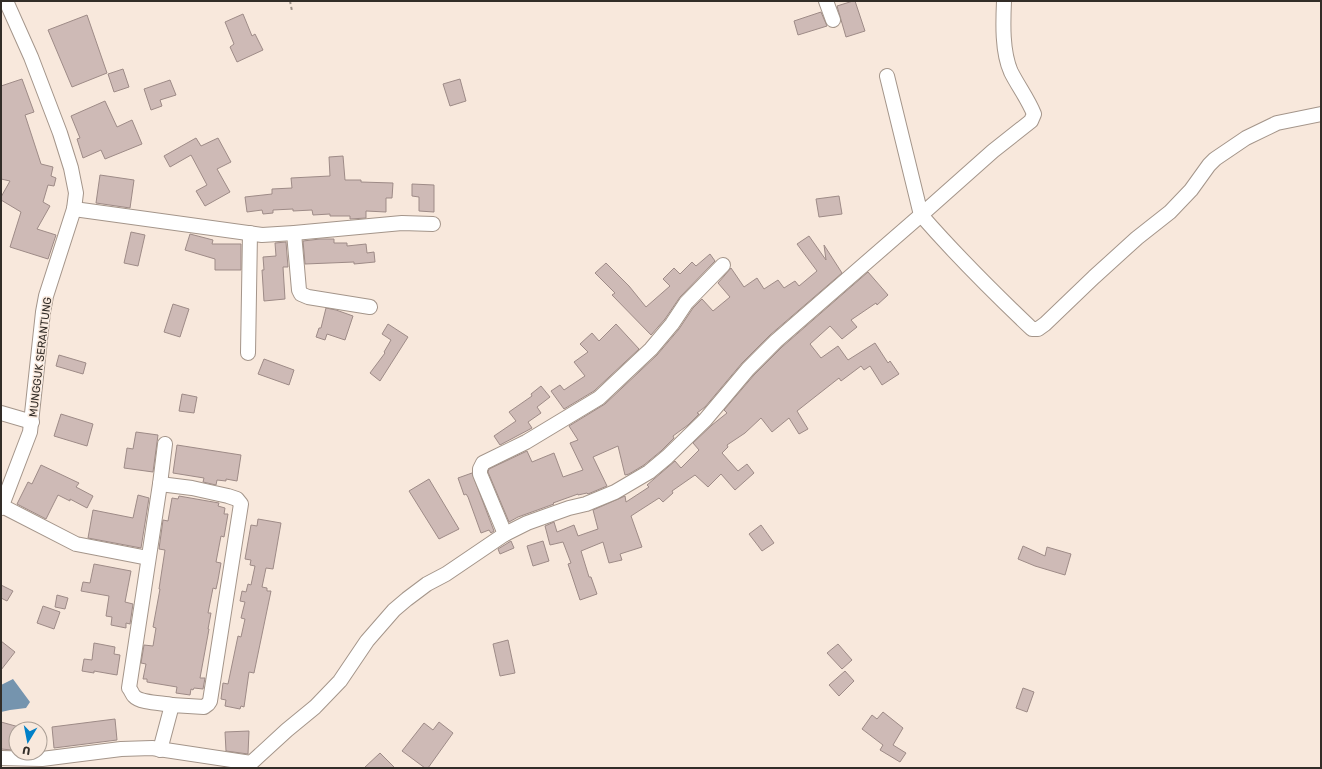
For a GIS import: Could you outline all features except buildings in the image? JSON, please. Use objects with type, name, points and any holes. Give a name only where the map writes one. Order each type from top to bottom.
[{"type":"street","name":"MUNGGUK SERANTUNG","points":[[2,507],[28,440],[32,422],[43,312],[46,296],[74,209],[76,193],[72,168],[60,133],[31,57],[6,1]]},
{"type":"street","points":[[826,1],[833,20]]},
{"type":"street","points":[[1,758],[24,763],[121,749],[152,748],[257,766],[287,730],[315,707],[340,681],[367,641],[398,607],[427,584],[446,574],[505,534],[527,523],[569,508],[586,504],[615,492],[649,472],[667,457],[700,424],[743,375],[776,341],[993,151],[1031,122],[1034,114],[1012,72],[1007,59],[1003,22],[1004,1]]},
{"type":"street","points":[[886,76],[921,215],[948,246],[1032,329],[1038,329],[1045,324],[1137,238],[1170,212],[1191,190],[1209,165],[1221,154],[1256,133],[1277,123],[1290,119],[1321,114]]},
{"type":"street","points":[[74,209],[262,235],[294,234],[402,223],[433,224]]},
{"type":"street","points":[[248,353],[250,233]]},
{"type":"street","points":[[294,234],[299,290],[301,294],[308,297],[370,307]]},
{"type":"street","points":[[505,534],[480,474],[480,469],[483,463],[526,442],[599,398],[651,349],[672,324],[686,303],[723,266]]},
{"type":"street","points":[[1,413],[32,422]]},
{"type":"street","points":[[160,484],[192,488],[228,496],[237,499],[241,504],[210,700],[204,707],[142,701],[136,698],[129,688],[165,444]]},
{"type":"street","points":[[2,507],[76,544],[148,558]]},
{"type":"street","points":[[160,750],[172,705]]},
{"type":"path","points":[[290,1],[292,10]]},
{"type":"water","points":[[13,679],[30,702],[26,708],[1,712],[1,685]]}]
